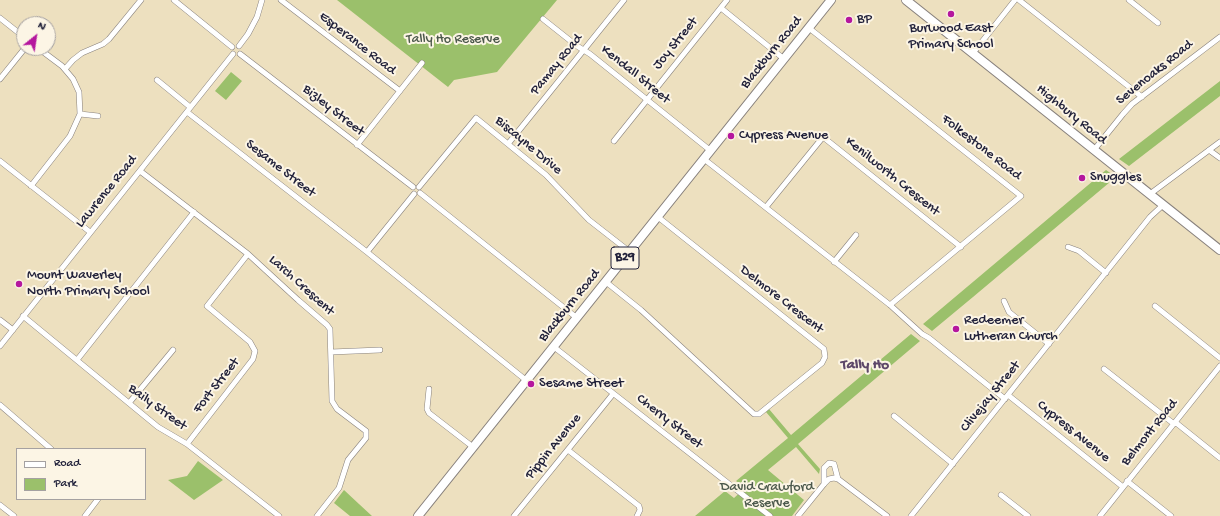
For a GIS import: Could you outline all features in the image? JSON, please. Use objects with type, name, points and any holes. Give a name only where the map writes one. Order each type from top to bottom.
[{"type":"main road","name":"Blackburn Road","points":[[418,516],[832,0]]},
{"type":"main road","name":"Highbury Road","points":[[906,0],[1220,250]]},
{"type":"street","points":[[65,69],[82,53],[103,44],[109,39],[141,0]]},
{"type":"street","points":[[174,0],[232,47],[231,50],[233,54],[240,54],[241,50],[239,46]]},
{"type":"street","points":[[239,46],[251,28],[262,0]]},
{"type":"street","name":"Esperance Road","points":[[281,0],[400,91]]},
{"type":"street","name":"Pamay Road","points":[[508,144],[624,0]]},
{"type":"street","name":"Joy Street","points":[[614,141],[727,0]]},
{"type":"street","points":[[973,53],[1015,0]]},
{"type":"street","points":[[1019,0],[1142,97]]},
{"type":"street","points":[[1129,0],[1158,23]]},
{"type":"street","points":[[721,8],[784,59]]},
{"type":"street","points":[[0,18],[16,31]]},
{"type":"street","name":"Kendall Street","points":[[543,19],[576,46],[590,54],[711,151]]},
{"type":"street","name":"Folkestone Road","points":[[809,28],[1022,196],[890,305]]},
{"type":"street","name":"Sevenoaks Road","points":[[1094,150],[1122,114],[1220,37]]},
{"type":"street","points":[[232,47],[236,45],[239,46]]},
{"type":"street","name":"Lawrence Road","points":[[0,346],[233,54]]},
{"type":"street","name":"Bizley Street","points":[[240,54],[413,187]]},
{"type":"street","points":[[0,79],[19,56]]},
{"type":"street","points":[[31,186],[70,136],[80,114],[79,92],[73,79],[65,69],[48,56]]},
{"type":"street","points":[[357,145],[422,62]]},
{"type":"street","points":[[157,80],[190,107]]},
{"type":"street","name":"Sesame Street","points":[[187,112],[367,252],[526,381]]},
{"type":"street","points":[[80,114],[98,116]]},
{"type":"street","name":"Biscayne Drive","points":[[420,190],[476,118],[546,175],[589,220],[630,252]]},
{"type":"street","name":"Kenilworth Crescent","points":[[766,207],[823,137],[961,247]]},
{"type":"street","points":[[1150,194],[1220,142]]},
{"type":"street","points":[[1209,150],[1220,158]]},
{"type":"street","name":"Cypress Avenue","points":[[704,159],[890,305],[922,334],[1123,487]]},
{"type":"street","points":[[0,161],[90,232]]},
{"type":"street","name":"Larch Crescent","points":[[140,171],[248,254],[330,329],[332,401],[337,408],[366,431],[366,438],[348,460],[339,488],[317,516]]},
{"type":"street","points":[[414,194],[411,190],[415,186],[577,318]]},
{"type":"street","points":[[367,252],[414,194],[417,195],[420,190]]},
{"type":"street","name":"Clivejay Street","points":[[911,516],[1161,204]]},
{"type":"street","points":[[77,360],[194,212]]},
{"type":"street","name":"Delmore Crescent","points":[[606,282],[641,310],[754,414],[759,414],[822,363],[825,357],[824,349],[658,217]]},
{"type":"street","points":[[834,262],[856,235]]},
{"type":"street","points":[[1068,246],[1079,251],[1106,273]]},
{"type":"street","name":"Fort Street","points":[[187,444],[253,359],[255,351],[250,342],[207,306],[248,254]]},
{"type":"street","points":[[1004,301],[1009,312],[1049,344]]},
{"type":"street","points":[[1155,306],[1220,358]]},
{"type":"street","name":"Baily Street","points":[[23,316],[158,427],[187,444],[279,516]]},
{"type":"street","points":[[0,320],[13,330]]},
{"type":"street","name":"Cherry Street","points":[[554,347],[770,516]]},
{"type":"street","points":[[129,403],[172,350]]},
{"type":"street","points":[[330,352],[380,350]]},
{"type":"street","name":"Belmont Road","points":[[1100,516],[1220,366]]},
{"type":"street","points":[[1104,369],[1220,458]]},
{"type":"street","points":[[428,389],[427,409],[429,413],[473,447]]},
{"type":"street","name":"Pippin Avenue","points":[[514,516],[613,394]]},
{"type":"street","points":[[0,405],[50,448]]},
{"type":"street","points":[[894,416],[953,464]]},
{"type":"street","points":[[568,450],[639,506],[640,510],[637,516]]},
{"type":"street","points":[[824,484],[824,468],[829,463],[834,464],[838,479]]},
{"type":"street","points":[[798,516],[824,484],[829,479],[834,478],[838,479],[887,516]]},
{"type":"street","points":[[1127,481],[1171,516]]},
{"type":"street","points":[[1001,495],[1028,516]]},
{"type":"street","points":[[84,516],[97,500]]},
{"type":"street","points":[[0,505],[14,516]]},
{"type":"green space","name":"Tally Ho Reserve","points":[[337,0],[557,0],[497,72],[454,80],[448,87]]},
{"type":"green space","points":[[231,72],[242,81],[226,100],[215,91]]},
{"type":"green space","points":[[1220,81],[1220,96],[1129,166],[1119,159]]},
{"type":"green space","points":[[1106,170],[1116,177],[932,331],[923,324]]},
{"type":"green space","name":"David Crawford Reserve","points":[[911,334],[920,341],[798,444],[820,469],[819,474],[796,447],[768,470],[804,500],[792,516],[695,516],[725,491],[734,498],[745,488],[736,481],[788,438],[766,412],[769,409],[791,435]]},
{"type":"green space","points":[[198,461],[223,480],[194,500],[168,480],[187,476]]},
{"type":"green space","points":[[344,490],[372,516],[350,516],[334,503]]},
{"type":"place","name":"Burwood East Primary School","points":[[951,14]]},
{"type":"place","name":"BP","points":[[849,20]]},
{"type":"place","name":"Cypress Avenue","points":[[731,136]]},
{"type":"place","name":"Snuggles","points":[[1082,178]]},
{"type":"place","name":"Mount Waverley North Primary School","points":[[19,284]]},
{"type":"place","name":"Redeemer Lutheran Church","points":[[956,329]]},
{"type":"place","name":"Sesame Street","points":[[531,384]]},
{"type":"district","name":"Tally Ho","points":[[865,366]]}]
